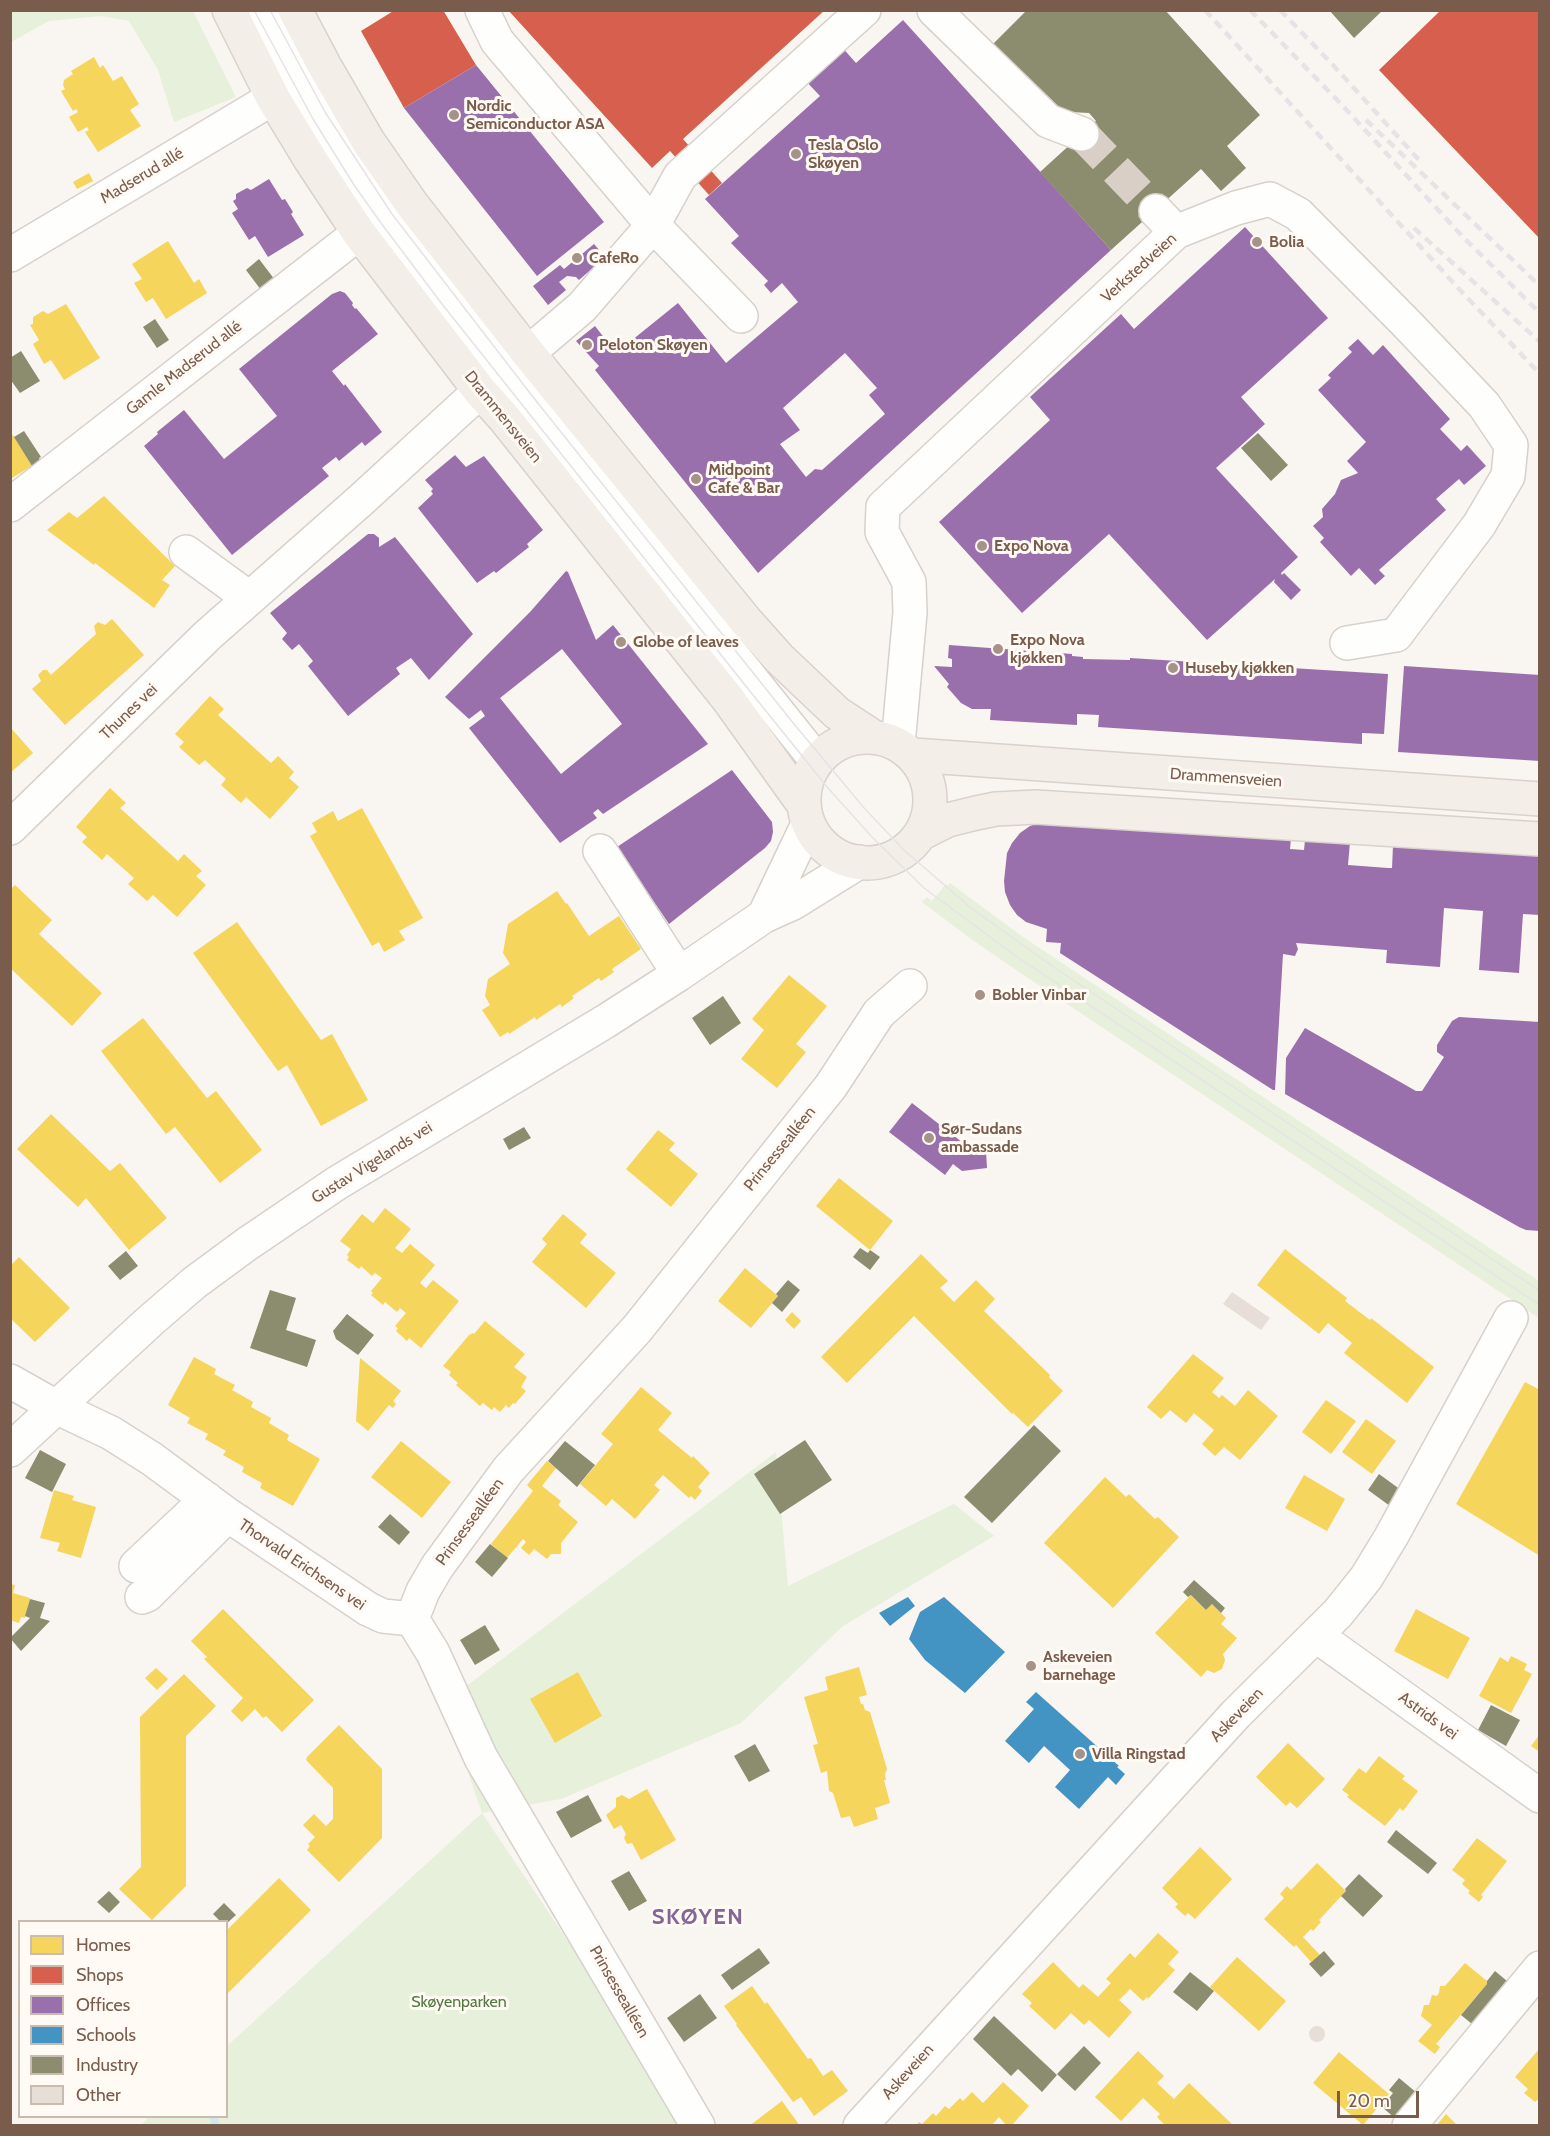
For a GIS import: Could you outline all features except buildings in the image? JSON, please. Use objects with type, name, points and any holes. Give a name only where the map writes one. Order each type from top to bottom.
[{"type":"main road","name":"Drammensveien","points":[[229,10],[273,98],[359,233],[480,391],[728,699],[806,814]]},
{"type":"main road","name":"Drammensveien","points":[[295,10],[368,141],[411,203],[528,353],[766,643],[837,713],[894,745],[1539,799]]},
{"type":"main road","points":[[853,738],[894,745],[925,772],[930,792],[930,813],[922,832],[914,843],[899,855],[879,862],[859,862],[837,856],[815,836],[806,814],[807,780],[817,761],[836,745],[853,738]]},
{"type":"main road","points":[[922,832],[948,820],[976,813],[1028,807],[1539,839]]},
{"type":"street","points":[[262,10],[318,116],[360,182],[387,219],[448,300],[817,761]]},
{"type":"street","points":[[482,10],[496,41],[653,225],[741,316]]},
{"type":"street","points":[[528,353],[582,307],[653,225],[680,176],[864,10]]},
{"type":"street","points":[[934,10],[1048,121],[1082,134]]},
{"type":"street","name":"Madserud allé","points":[[10,255],[273,98]]},
{"type":"street","name":"Verkstedveien","points":[[894,745],[910,613],[909,582],[882,531],[883,507],[1166,222],[1270,199],[1298,214],[1484,405],[1511,444],[1508,476],[1479,525],[1395,635],[1347,643]]},
{"type":"street","name":"Gamle Madserud allé","points":[[10,505],[359,233]]},
{"type":"street","name":"Thunes vei","points":[[10,828],[208,635],[480,391]]},
{"type":"street","points":[[186,552],[249,598]]},
{"type":"street","name":"Gustav Vigelands vei","points":[[764,916],[806,814]]},
{"type":"street","points":[[600,851],[680,974]]},
{"type":"street","name":"Gustav Vigelands vei","points":[[10,1450],[185,1291],[247,1244],[347,1177],[606,1021],[680,974],[764,916],[793,903],[859,862]]},
{"type":"street","name":"Prinsessealléen","points":[[698,2126],[481,1758],[432,1653],[412,1619],[423,1591],[437,1568],[508,1470],[637,1329],[831,1086],[879,1013],[910,986]]},
{"type":"street","name":"Askeveien","points":[[860,2126],[1236,1714],[1338,1613],[1366,1578],[1391,1537],[1511,1318]]},
{"type":"street","name":"Thorvald Erichsens vei","points":[[10,1381],[56,1407],[111,1433],[152,1459],[217,1507],[368,1609],[383,1616],[412,1619]]},
{"type":"street","name":"Thorvald Erichsens vei","points":[[139,1581],[147,1594],[217,1507]]},
{"type":"street","name":"Astrids vei","points":[[1317,1636],[1539,1796]]},
{"type":"street","points":[[1410,2126],[1539,1968]]},
{"type":"green space","points":[[10,11],[193,11],[236,97],[174,122],[158,70],[129,21],[101,16],[49,21],[11,42]]},
{"type":"green space","points":[[950,883],[1023,937],[1539,1281],[1539,1318],[1028,978],[922,902],[927,897],[932,901],[946,884],[948,886]]},
{"type":"green space","points":[[776,1452],[788,1586],[954,1504],[994,1536],[843,1626],[741,1723],[561,1799],[482,1813],[444,1703]]},
{"type":"green space","name":"Skøyenparken","points":[[482,1813],[691,2125],[140,2126],[148,2118],[228,2118],[228,2045]]},
{"type":"waterway","points":[[214,2118],[216,2126]]},
{"type":"tunnel","points":[[1082,134],[1156,211]]},
{"type":"tram line","points":[[254,10],[313,119],[354,185],[381,223],[442,304],[745,685],[828,788],[872,837],[924,888],[1017,957],[1540,1305]]},
{"type":"tram line","points":[[270,10],[325,112],[392,214],[533,397],[794,724],[865,809],[905,851],[971,908],[1055,968],[1540,1291]]},
{"type":"railway","points":[[1205,10],[1459,289],[1540,374]]},
{"type":"railway","points":[[1250,10],[1343,106],[1462,236],[1540,313]]},
{"type":"railway","points":[[1280,10],[1419,160]]},
{"type":"railway","points":[[1366,120],[1540,286]]},
{"type":"railway","points":[[1414,228],[1540,342]]},
{"type":"place","name":"Nordic Semiconductor ASA","points":[[454,115]]},
{"type":"place","name":"Tesla Oslo Skøyen","points":[[796,154]]},
{"type":"place","name":"Bolia","points":[[1257,242]]},
{"type":"place","name":"CafeRo","points":[[577,258]]},
{"type":"place","name":"Peloton Skøyen","points":[[587,345]]},
{"type":"place","name":"Midpoint Cafe & Bar","points":[[696,479]]},
{"type":"place","name":"Expo Nova","points":[[982,546]]},
{"type":"place","name":"Globe of leaves","points":[[621,642]]},
{"type":"place","name":"Expo Nova kjøkken","points":[[998,649]]},
{"type":"place","name":"Huseby kjøkken","points":[[1173,668]]},
{"type":"place","name":"Bobler Vinbar","points":[[980,995]]},
{"type":"place","name":"Sør-Sudans ambassade","points":[[929,1138]]},
{"type":"place","name":"Askeveien barnehage","points":[[1031,1666]]},
{"type":"place","name":"Villa Ringstad","points":[[1080,1754]]},
{"type":"district","name":"SKØYEN","points":[[698,1918]]}]
